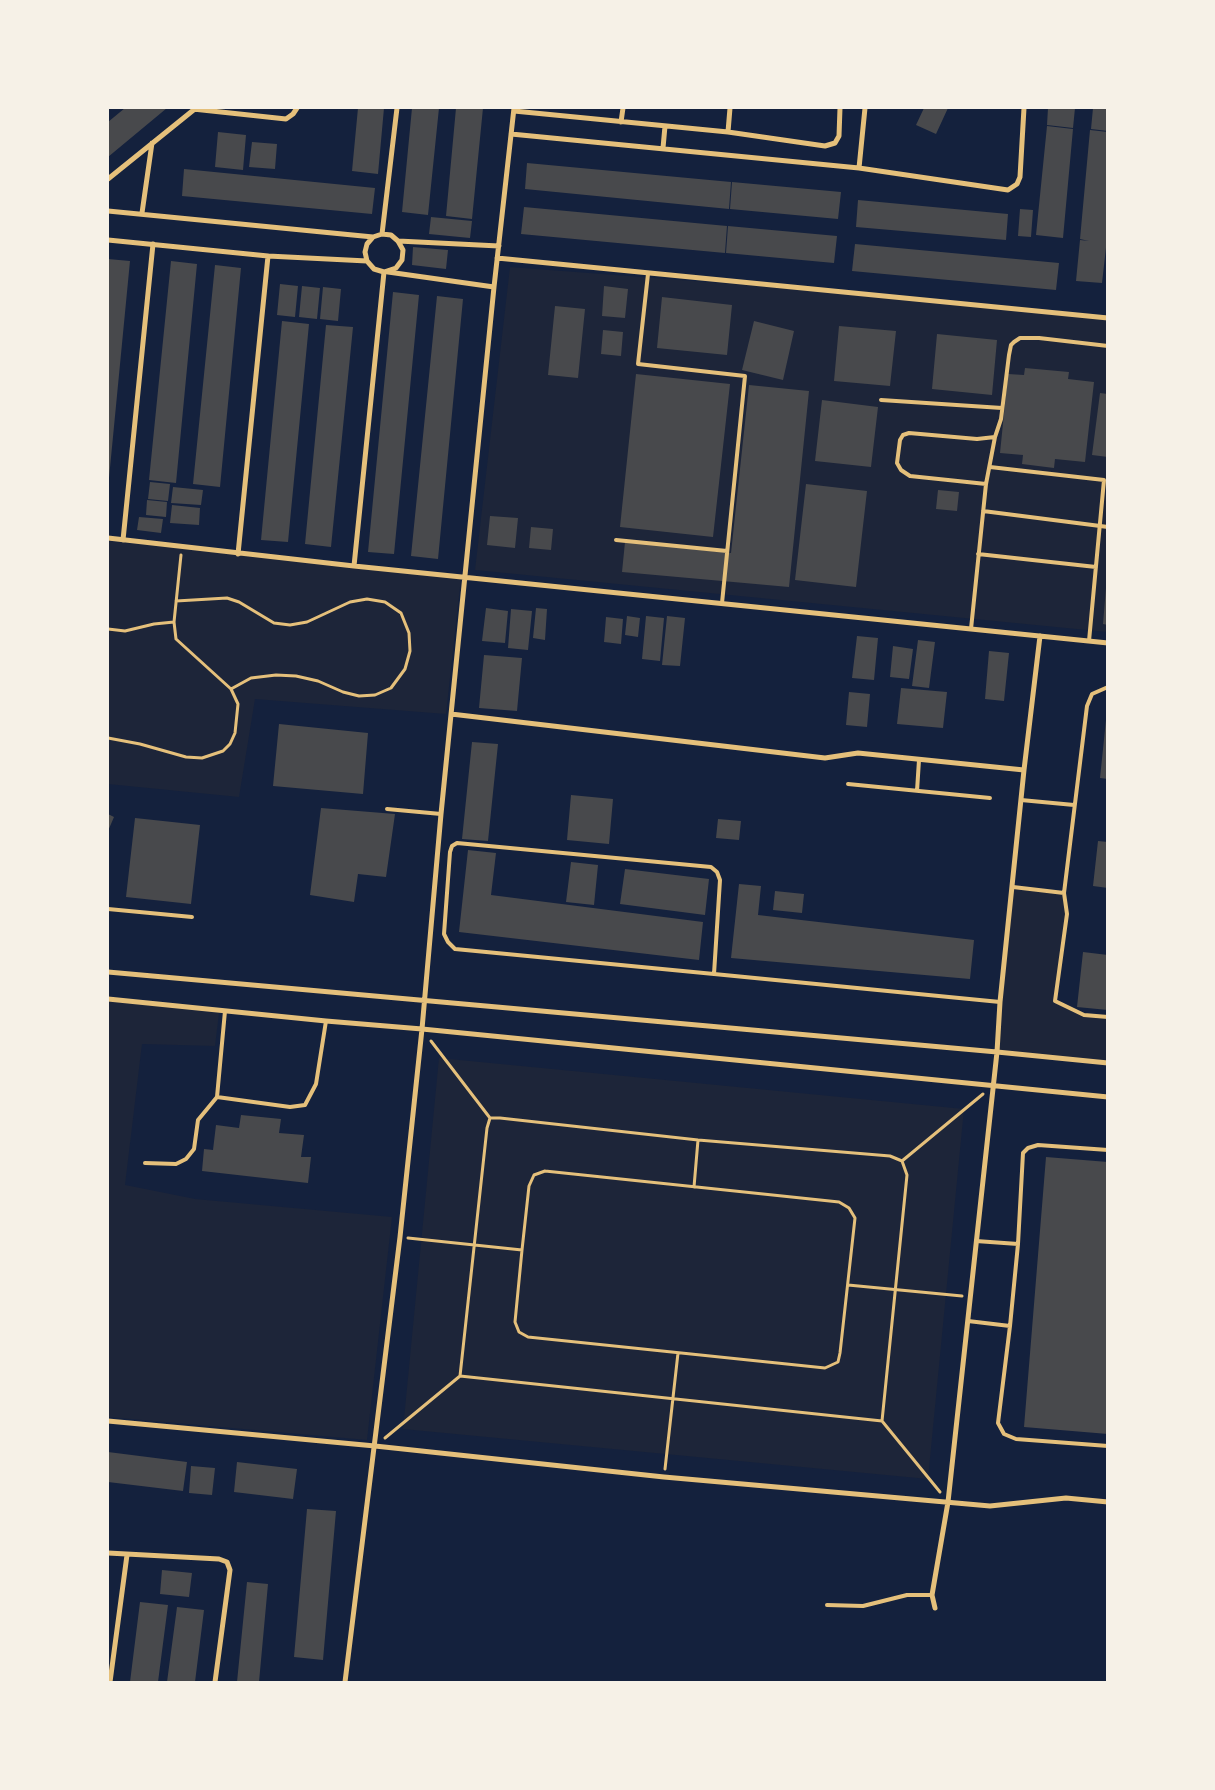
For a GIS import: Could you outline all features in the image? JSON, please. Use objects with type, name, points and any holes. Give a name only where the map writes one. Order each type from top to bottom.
[{"type":"street","points":[[108,179],[194,108],[286,119],[297,108]]},
{"type":"street","points":[[382,234],[397,108]]},
{"type":"street","points":[[621,122],[623,108]]},
{"type":"street","points":[[728,132],[730,108]]},
{"type":"street","points":[[345,1682],[400,1237],[422,1028],[464,578],[514,109],[728,132],[825,146],[834,143],[839,136],[840,108]]},
{"type":"street","points":[[859,168],[865,108]]},
{"type":"street","points":[[511,134],[859,168],[1008,190],[1016,184],[1020,177],[1024,108]]},
{"type":"street","points":[[663,148],[665,126]]},
{"type":"street","points":[[142,213],[152,143]]},
{"type":"street","points":[[108,210],[374,237]]},
{"type":"street","points":[[494,287],[385,272],[374,269],[367,261],[365,252],[367,244],[374,237],[382,234],[391,235],[398,240],[499,246]]},
{"type":"street","points":[[108,240],[268,256],[367,261]]},
{"type":"street","points":[[385,272],[396,268],[402,260],[402,250],[398,240]]},
{"type":"street","points":[[124,540],[153,244]]},
{"type":"street","points":[[238,554],[268,256]]},
{"type":"street","points":[[498,258],[1108,318]]},
{"type":"street","points":[[354,566],[385,272]]},
{"type":"street","points":[[108,538],[464,578],[1108,643]]},
{"type":"street","points":[[934,1608],[932,1595],[948,1502],[997,1052],[1000,1002],[1024,770],[1040,636]]},
{"type":"street","points":[[451,714],[825,758],[858,753],[1024,770]]},
{"type":"street","points":[[108,972],[1108,1063]]},
{"type":"street","points":[[108,999],[326,1022],[422,1028],[1108,1097]]},
{"type":"street","points":[[108,1421],[375,1446],[664,1477],[990,1506],[1066,1498],[1108,1502]]},
{"type":"street","points":[[108,1552],[127,1555],[219,1559],[227,1562],[230,1570],[215,1682]]},
{"type":"street","points":[[110,1682],[127,1555]]},
{"type":"lane","points":[[648,274],[638,364],[745,376],[722,603]]},
{"type":"lane","points":[[972,629],[986,484],[995,437],[1001,419],[1011,345],[1020,338],[1039,338],[1108,346]]},
{"type":"lane","points":[[881,400],[1002,408]]},
{"type":"lane","points":[[986,484],[910,476],[901,470],[897,464],[900,440],[903,435],[909,433],[977,439],[995,437]]},
{"type":"lane","points":[[990,467],[1106,480],[1089,641]]},
{"type":"lane","points":[[983,511],[1108,528]]},
{"type":"lane","points":[[616,540],[727,551]]},
{"type":"lane","points":[[978,554],[1096,567]]},
{"type":"lane","points":[[1108,686],[1092,694],[1087,706],[1064,893],[1068,914],[1055,1001],[1084,1015],[1108,1017]]},
{"type":"lane","points":[[917,790],[919,760]]},
{"type":"lane","points":[[848,784],[990,798]]},
{"type":"lane","points":[[1021,800],[1074,805]]},
{"type":"lane","points":[[387,809],[441,814]]},
{"type":"lane","points":[[714,974],[720,880],[717,872],[711,867],[457,843],[452,846],[444,934],[448,942],[455,949],[1000,1002]]},
{"type":"lane","points":[[1013,887],[1064,893]]},
{"type":"lane","points":[[108,908],[192,917]]},
{"type":"lane","points":[[145,1163],[176,1164],[186,1160],[194,1149],[198,1120],[217,1097],[225,1011]]},
{"type":"lane","points":[[217,1097],[290,1107],[305,1105],[316,1084],[326,1022]]},
{"type":"lane","points":[[1108,1150],[1038,1145],[1028,1148],[1023,1153],[1018,1244],[998,1423],[1004,1434],[1016,1438],[1108,1446]]},
{"type":"lane","points":[[976,1241],[1018,1244]]},
{"type":"lane","points":[[968,1321],[1010,1326]]},
{"type":"lane","points":[[827,1605],[863,1606],[907,1596],[932,1595]]},
{"type":"path","points":[[108,738],[140,744],[186,757],[202,758],[223,752],[230,744],[235,733],[238,704],[231,689],[176,639],[174,622],[182,547]]},
{"type":"path","points":[[176,601],[227,598],[240,602],[274,623],[290,625],[307,622],[350,602],[367,599],[385,602],[401,613],[409,633],[410,651],[405,669],[390,688],[375,695],[359,696],[343,692],[318,681],[296,676],[276,675],[251,678],[231,689]]},
{"type":"path","points":[[108,629],[125,631],[154,624],[174,622]]},
{"type":"path","points":[[422,1028],[490,1118]]},
{"type":"path","points":[[902,1161],[993,1086]]},
{"type":"path","points":[[490,1118],[698,1140],[890,1156],[902,1161],[907,1175],[882,1421]]},
{"type":"path","points":[[375,1446],[460,1376],[487,1128],[490,1118]]},
{"type":"path","points":[[694,1187],[698,1140]]},
{"type":"path","points":[[545,1171],[839,1202],[849,1208],[855,1218],[838,1362],[825,1368],[528,1337],[520,1332],[515,1322],[522,1250],[529,1186],[534,1175],[545,1171]]},
{"type":"path","points":[[400,1237],[522,1250]]},
{"type":"path","points":[[848,1285],[970,1297]]},
{"type":"path","points":[[664,1477],[678,1352]]},
{"type":"path","points":[[460,1376],[882,1421],[948,1502]]},
{"type":"shaded area","points":[[510,267],[930,299],[1107,316],[1107,632],[475,570]]},
{"type":"shaded area","points":[[108,541],[461,578],[446,714],[255,699],[239,797],[108,784]]},
{"type":"shaded area","points":[[1013,887],[1064,893],[1067,914],[1055,1001],[1084,1015],[1107,1017],[1107,1063],[997,1052]]},
{"type":"shaded area","points":[[108,1001],[219,1013],[215,1046],[142,1044],[125,1185],[195,1199],[392,1217],[367,1440],[108,1417]]},
{"type":"shaded area","points":[[439,1058],[964,1109],[928,1479],[403,1429]]},
{"type":"building","points":[[125,108],[167,108],[108,157],[108,122]]},
{"type":"building","points":[[358,108],[384,108],[378,174],[352,171]]},
{"type":"building","points":[[412,108],[439,108],[428,215],[402,212]]},
{"type":"building","points":[[456,108],[483,108],[472,219],[446,216]]},
{"type":"building","points":[[924,108],[948,108],[936,134],[916,125]]},
{"type":"building","points":[[1048,108],[1075,108],[1073,128],[1047,125]]},
{"type":"building","points":[[1093,108],[1108,108],[1108,131],[1091,129]]},
{"type":"building","points":[[1047,126],[1073,129],[1063,238],[1036,235]]},
{"type":"building","points":[[1090,130],[1108,132],[1108,230],[1102,283],[1076,281],[1080,240],[1089,241],[1080,239]]},
{"type":"building","points":[[218,132],[246,135],[243,170],[215,167]]},
{"type":"building","points":[[252,142],[277,144],[275,169],[249,167]]},
{"type":"building","points":[[527,163],[731,182],[729,209],[525,189]]},
{"type":"building","points":[[184,169],[375,188],[372,214],[182,196]]},
{"type":"building","points":[[732,182],[841,192],[838,219],[730,209]]},
{"type":"building","points":[[858,200],[1008,214],[1006,240],[856,227]]},
{"type":"building","points":[[524,207],[727,226],[725,253],[521,234]]},
{"type":"building","points":[[1020,209],[1033,210],[1031,237],[1018,236]]},
{"type":"building","points":[[431,217],[472,221],[470,238],[429,234]]},
{"type":"building","points":[[728,226],[837,236],[834,263],[726,253]]},
{"type":"building","points":[[855,244],[1059,263],[1056,290],[852,271]]},
{"type":"building","points":[[413,247],[448,250],[446,269],[412,265]]},
{"type":"building","points":[[108,259],[130,261],[109,478],[108,478]]},
{"type":"building","points":[[171,261],[197,264],[176,483],[149,480]]},
{"type":"building","points":[[215,265],[241,268],[220,487],[193,484]]},
{"type":"building","points":[[280,284],[298,286],[295,317],[277,315]]},
{"type":"building","points":[[302,286],[320,288],[317,319],[299,317]]},
{"type":"building","points":[[604,286],[628,289],[625,318],[602,316]]},
{"type":"building","points":[[323,287],[341,289],[338,321],[320,319]]},
{"type":"building","points":[[393,292],[419,295],[394,554],[368,552]]},
{"type":"building","points":[[437,296],[463,299],[438,559],[411,556]]},
{"type":"building","points":[[662,297],[732,305],[727,355],[657,348]]},
{"type":"building","points":[[555,306],[585,309],[578,378],[548,375]]},
{"type":"building","points":[[282,321],[309,324],[288,542],[261,540]]},
{"type":"building","points":[[754,321],[794,331],[783,380],[742,370]]},
{"type":"building","points":[[326,325],[353,327],[331,547],[305,544]]},
{"type":"building","points":[[839,326],[896,331],[890,386],[834,381]]},
{"type":"building","points":[[603,330],[623,332],[621,356],[601,354]]},
{"type":"building","points":[[937,334],[997,340],[992,395],[932,389]]},
{"type":"building","points":[[1025,368],[1069,372],[1068,379],[1094,382],[1085,462],[1055,459],[1054,468],[1022,464],[1023,455],[1000,453],[1008,374],[1024,375]]},
{"type":"building","points":[[636,374],[730,384],[713,537],[620,527]]},
{"type":"building","points":[[749,385],[809,391],[789,587],[622,572],[625,542],[731,553]]},
{"type":"building","points":[[1100,393],[1108,394],[1108,457],[1092,455]]},
{"type":"building","points":[[822,400],[878,407],[871,467],[815,461]]},
{"type":"building","points":[[150,482],[170,484],[168,501],[148,499]]},
{"type":"building","points":[[806,484],[867,491],[856,587],[795,580]]},
{"type":"building","points":[[173,487],[203,490],[201,505],[171,503]]},
{"type":"building","points":[[938,490],[959,492],[957,511],[936,509]]},
{"type":"building","points":[[147,500],[167,502],[166,517],[146,515]]},
{"type":"building","points":[[172,505],[200,508],[199,525],[170,523]]},
{"type":"building","points":[[490,516],[518,518],[515,548],[487,545]]},
{"type":"building","points":[[139,517],[163,519],[161,533],[137,530]]},
{"type":"building","points":[[531,527],[553,529],[551,550],[529,548]]},
{"type":"building","points":[[1106,588],[1108,588],[1108,625],[1103,624]]},
{"type":"building","points":[[486,608],[508,611],[505,643],[482,641]]},
{"type":"building","points":[[536,608],[547,609],[545,640],[533,638]]},
{"type":"building","points":[[511,609],[532,611],[528,650],[508,648]]},
{"type":"building","points":[[627,616],[640,618],[638,637],[625,635]]},
{"type":"building","points":[[646,616],[664,618],[660,661],[642,659]]},
{"type":"building","points":[[667,616],[685,618],[680,666],[662,665]]},
{"type":"building","points":[[606,617],[623,619],[621,644],[604,642]]},
{"type":"building","points":[[857,636],[878,638],[874,680],[852,678]]},
{"type":"building","points":[[918,640],[935,642],[929,688],[912,686]]},
{"type":"building","points":[[893,646],[913,649],[909,679],[890,677]]},
{"type":"building","points":[[989,651],[1009,653],[1004,701],[985,699]]},
{"type":"building","points":[[484,655],[522,658],[517,711],[479,708]]},
{"type":"building","points":[[901,688],[947,692],[943,728],[897,724]]},
{"type":"building","points":[[849,692],[870,694],[867,727],[846,725]]},
{"type":"building","points":[[1106,720],[1108,720],[1108,779],[1100,778]]},
{"type":"building","points":[[279,724],[368,733],[363,794],[273,786]]},
{"type":"building","points":[[472,742],[498,744],[488,841],[462,839]]},
{"type":"building","points":[[571,795],[613,799],[609,844],[567,840]]},
{"type":"building","points":[[321,808],[395,814],[386,877],[358,874],[354,902],[310,895]]},
{"type":"building","points":[[108,814],[114,817],[108,831]]},
{"type":"building","points":[[135,818],[200,825],[191,904],[126,897]]},
{"type":"building","points":[[718,819],[741,821],[739,840],[716,838]]},
{"type":"building","points":[[1098,841],[1108,842],[1108,888],[1093,886]]},
{"type":"building","points":[[468,850],[496,853],[491,895],[703,922],[699,960],[459,932]]},
{"type":"building","points":[[571,862],[598,865],[594,905],[566,902]]},
{"type":"building","points":[[625,869],[709,879],[705,915],[620,904]]},
{"type":"building","points":[[739,884],[761,886],[758,915],[974,940],[970,979],[731,958]]},
{"type":"building","points":[[775,891],[804,894],[802,913],[773,910]]},
{"type":"building","points":[[1083,952],[1108,955],[1108,1010],[1077,1007]]},
{"type":"building","points":[[241,1115],[281,1119],[279,1133],[304,1135],[301,1157],[311,1157],[308,1183],[202,1171],[204,1149],[213,1150],[216,1125],[239,1128]]},
{"type":"building","points":[[1046,1157],[1108,1162],[1108,1434],[1024,1427]]},
{"type":"building","points":[[108,1452],[187,1462],[183,1491],[108,1482]]},
{"type":"building","points":[[237,1462],[297,1469],[293,1499],[234,1492]]},
{"type":"building","points":[[191,1466],[215,1468],[212,1495],[189,1493]]},
{"type":"building","points":[[307,1509],[336,1511],[323,1660],[294,1657]]},
{"type":"building","points":[[162,1570],[192,1573],[189,1597],[160,1594]]},
{"type":"building","points":[[247,1582],[268,1584],[259,1682],[237,1682]]},
{"type":"building","points":[[140,1602],[168,1605],[158,1682],[130,1682]]},
{"type":"building","points":[[177,1607],[204,1610],[195,1682],[167,1682]]}]
